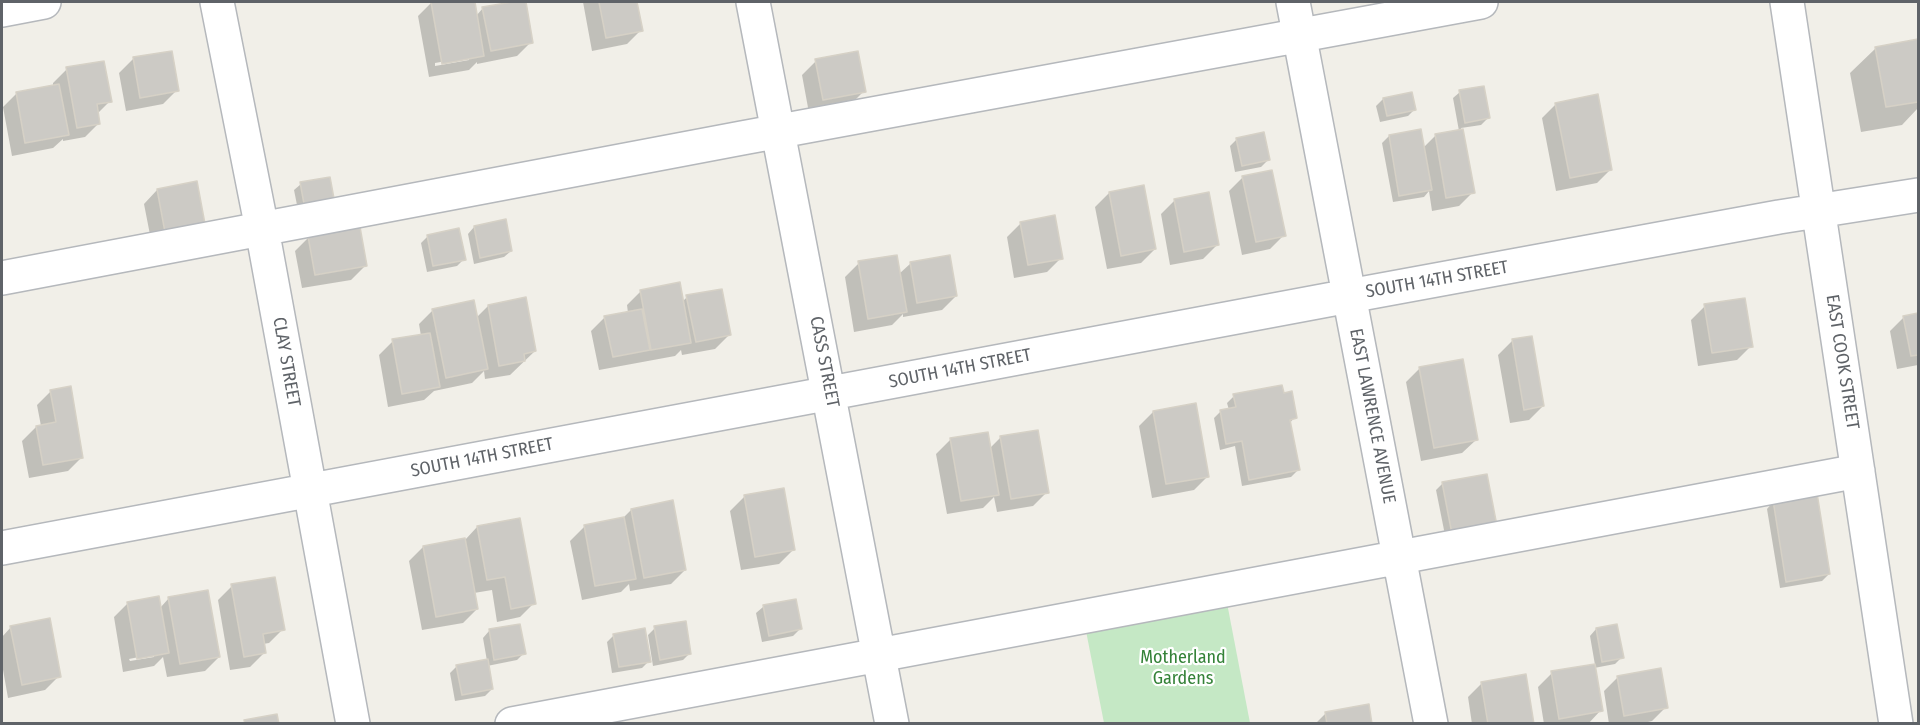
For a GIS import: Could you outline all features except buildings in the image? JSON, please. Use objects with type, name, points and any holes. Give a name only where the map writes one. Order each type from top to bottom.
[{"type":"street","points":[[2,10],[44,2]]},
{"type":"street","name":"CLAY STREET","points":[[217,2],[262,229],[353,723]]},
{"type":"street","name":"CASS STREET","points":[[753,2],[780,130],[892,723]]},
{"type":"street","name":"EAST LAWRENCE AVENUE","points":[[1293,2],[1431,723]]},
{"type":"street","points":[[2,278],[780,130],[1481,2]]},
{"type":"street","name":"EAST COOK STREET","points":[[1786,2],[1896,723]]},
{"type":"street","name":"SOUTH 14TH STREET","points":[[2,548],[1349,296],[1918,195]]},
{"type":"street","points":[[512,723],[1858,471]]},
{"type":"green space","name":"Motherland Gardens","points":[[1227,603],[1250,723],[1104,723],[1086,631]]}]
